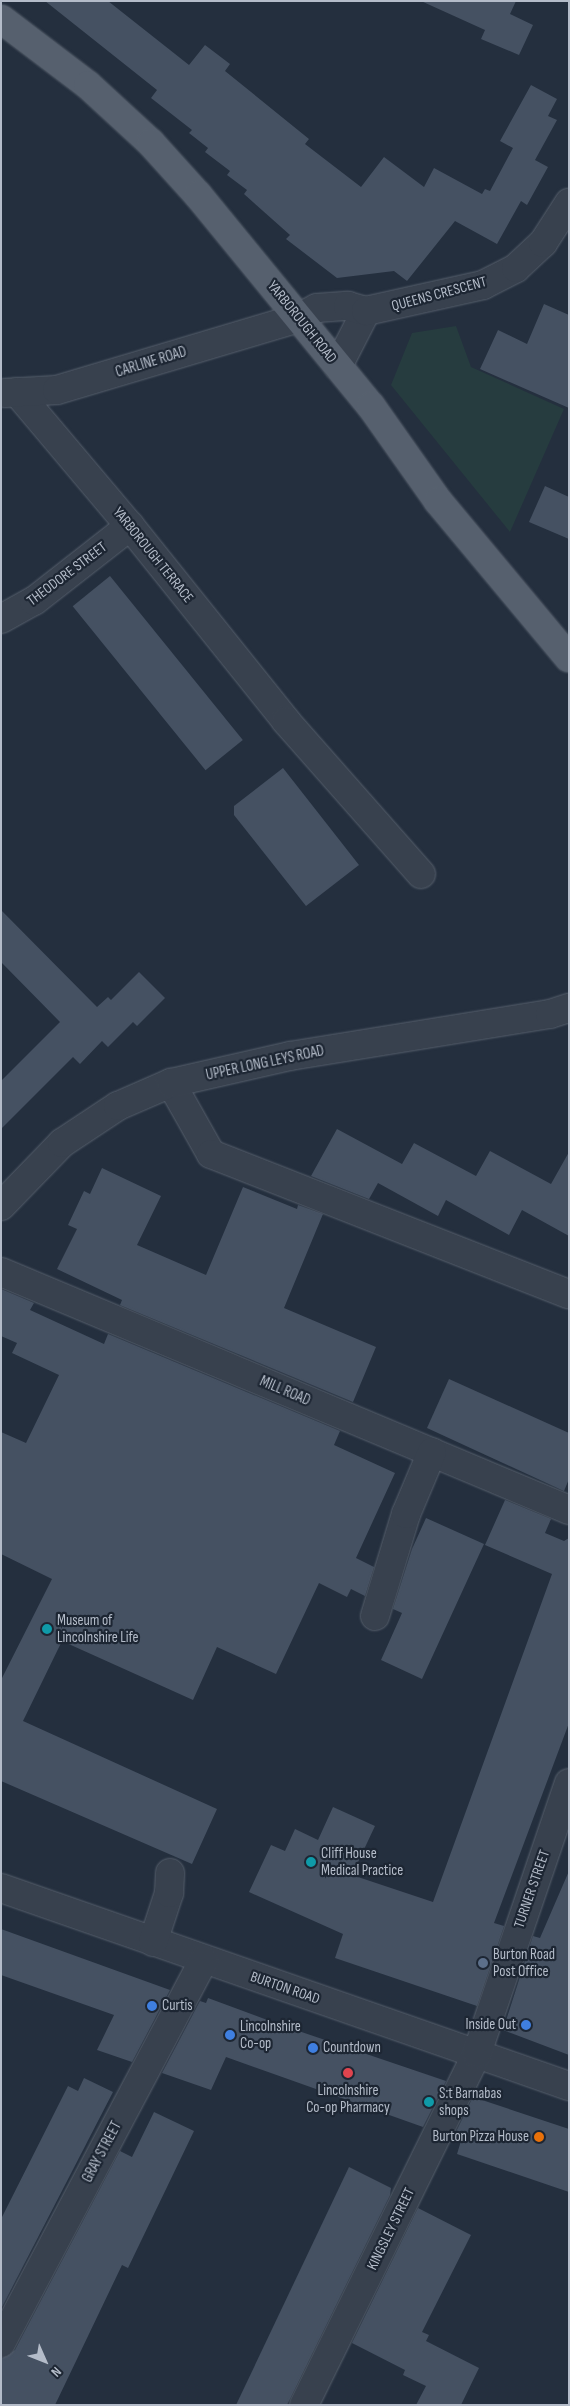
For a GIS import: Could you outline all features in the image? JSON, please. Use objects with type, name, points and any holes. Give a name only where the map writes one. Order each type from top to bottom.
[{"type":"main road","name":"YARBOROUGH ROAD","points":[[1,19],[88,85],[152,143],[338,366],[438,501],[569,658]]},
{"type":"street","name":"QUEENS CRESCENT","points":[[298,318],[317,308],[348,306],[366,311],[483,285],[516,268],[543,243],[569,203]]},
{"type":"street","points":[[338,366],[366,311]]},
{"type":"street","name":"CARLINE ROAD","points":[[9,393],[57,390],[298,318]]},
{"type":"street","name":"YARBOROUGH TERRACE","points":[[9,393],[130,526],[286,721],[421,874]]},
{"type":"street","name":"THEODORE STREET","points":[[1,619],[34,601],[130,526]]},
{"type":"street","name":"UPPER LONG LEYS ROAD","points":[[1,1206],[62,1143],[118,1106],[171,1083],[290,1056],[550,1014],[569,1008]]},
{"type":"street","points":[[171,1083],[211,1154],[569,1294]]},
{"type":"street","name":"MILL ROAD","points":[[1,1272],[569,1510]]},
{"type":"street","points":[[375,1616],[406,1514],[432,1452]]},
{"type":"street","name":"TURNER STREET","points":[[477,2053],[569,1782]]},
{"type":"street","points":[[153,1942],[169,1893],[170,1873]]},
{"type":"street","name":"BURTON ROAD","points":[[1,1888],[569,2086]]},
{"type":"street","name":"GRAY STREET","points":[[1,2343],[204,1960]]},
{"type":"street","name":"KINGSLEY STREET","points":[[312,2402],[477,2053]]},
{"type":"green space","points":[[456,326],[471,367],[564,409],[510,532],[391,385],[412,333]]},
{"type":"building","points":[[45,1],[108,1],[189,65],[205,45],[230,64],[225,71],[309,139],[305,144],[361,187],[384,157],[424,187],[434,168],[482,194],[485,189],[490,191],[513,148],[500,141],[531,85],[557,99],[548,116],[557,120],[535,160],[548,167],[527,205],[521,201],[497,244],[455,221],[407,281],[394,271],[337,278],[286,239],[290,235],[244,194],[247,190],[227,175],[230,171],[205,152],[208,148],[189,133],[192,130],[151,98],[157,90]]},
{"type":"building","points":[[421,1],[516,1],[510,14],[533,25],[519,55],[481,39],[485,30]]},
{"type":"building","points":[[544,304],[569,315],[569,408],[480,369],[498,330],[527,344]]},
{"type":"building","points":[[545,486],[569,497],[569,539],[529,522]]},
{"type":"building","points":[[110,576],[243,740],[205,770],[73,606]]},
{"type":"building","points":[[283,768],[359,865],[306,906],[234,815],[234,806]]},
{"type":"building","points":[[1,910],[97,1007],[108,997],[111,1000],[139,972],[165,998],[137,1026],[133,1022],[108,1047],[102,1041],[80,1064],[73,1057],[1,1129],[1,1081],[60,1022],[1,962]]},
{"type":"building","points":[[337,1129],[402,1164],[414,1143],[476,1176],[490,1151],[551,1184],[569,1152],[569,1236],[522,1210],[509,1235],[446,1200],[438,1216],[378,1183],[369,1199],[311,1176]]},
{"type":"building","points":[[102,1168],[161,1196],[137,1245],[206,1275],[243,1187],[297,1209],[298,1205],[323,1214],[284,1308],[376,1347],[353,1402],[120,1305],[122,1300],[57,1269],[77,1229],[68,1225],[84,1191],[90,1194]]},
{"type":"building","points":[[1,1289],[34,1303],[30,1310],[104,1344],[108,1334],[340,1431],[334,1445],[395,1473],[356,1558],[374,1567],[365,1596],[351,1589],[347,1597],[319,1583],[276,1674],[217,1647],[193,1700],[62,1641],[23,1721],[217,1809],[192,1864],[1,1781],[1,1680],[52,1579],[1,1554],[1,1432],[26,1443],[59,1375],[12,1353],[17,1343],[1,1336]]},
{"type":"building","points":[[449,1379],[569,1433],[569,1479],[564,1491],[427,1428]]},
{"type":"building","points":[[505,1500],[551,1519],[545,1533],[564,1541],[569,1538],[569,1723],[494,1923],[504,1926],[477,2006],[335,1958],[343,1934],[249,1892],[271,1845],[285,1851],[295,1829],[318,1840],[333,1807],[375,1826],[352,1875],[433,1902],[552,1574],[485,1545]]},
{"type":"building","points":[[426,1518],[484,1544],[422,1679],[381,1660],[402,1613],[393,1609],[412,1549]]},
{"type":"building","points":[[569,1871],[569,2055],[503,2030],[533,1936],[540,1938]]},
{"type":"building","points":[[1,1929],[170,1990],[132,2062],[97,2050],[114,2015],[1,1975]]},
{"type":"building","points":[[208,1998],[446,2081],[423,2127],[226,2057],[211,2090],[162,2073],[200,2001],[206,2003]]},
{"type":"building","points":[[84,2078],[113,2092],[1,2309],[1,2219],[68,2086],[78,2091]]},
{"type":"building","points":[[473,2097],[569,2129],[569,2192],[457,2154],[461,2141],[453,2138]]},
{"type":"building","points":[[154,2112],[194,2131],[128,2268],[122,2265],[55,2405],[1,2405],[1,2359],[15,2350],[120,2151],[132,2157]]},
{"type":"building","points":[[349,2167],[391,2188],[390,2195],[287,2405],[236,2405]]},
{"type":"building","points":[[418,2208],[471,2235],[422,2332],[429,2335],[426,2341],[479,2368],[461,2405],[416,2405],[426,2386],[403,2375],[405,2370],[352,2343]]},
{"type":"place","name":"Museum of Lincolnshire Life","points":[[47,1629]]},
{"type":"place","name":"Cliff House Medical Practice","points":[[311,1862]]},
{"type":"place","name":"Burton Road Post Office","points":[[483,1963]]},
{"type":"place","name":"Curtis","points":[[152,2006]]},
{"type":"place","name":"Inside Out","points":[[526,2025]]},
{"type":"place","name":"Lincolnshire Co-op","points":[[230,2035]]},
{"type":"place","name":"Countdown","points":[[313,2048]]},
{"type":"place","name":"Lincolnshire Co-op Pharmacy","points":[[348,2073]]},
{"type":"place","name":"S:t Barnabas shops","points":[[429,2102]]},
{"type":"place","name":"Burton Pizza House","points":[[539,2137]]}]
